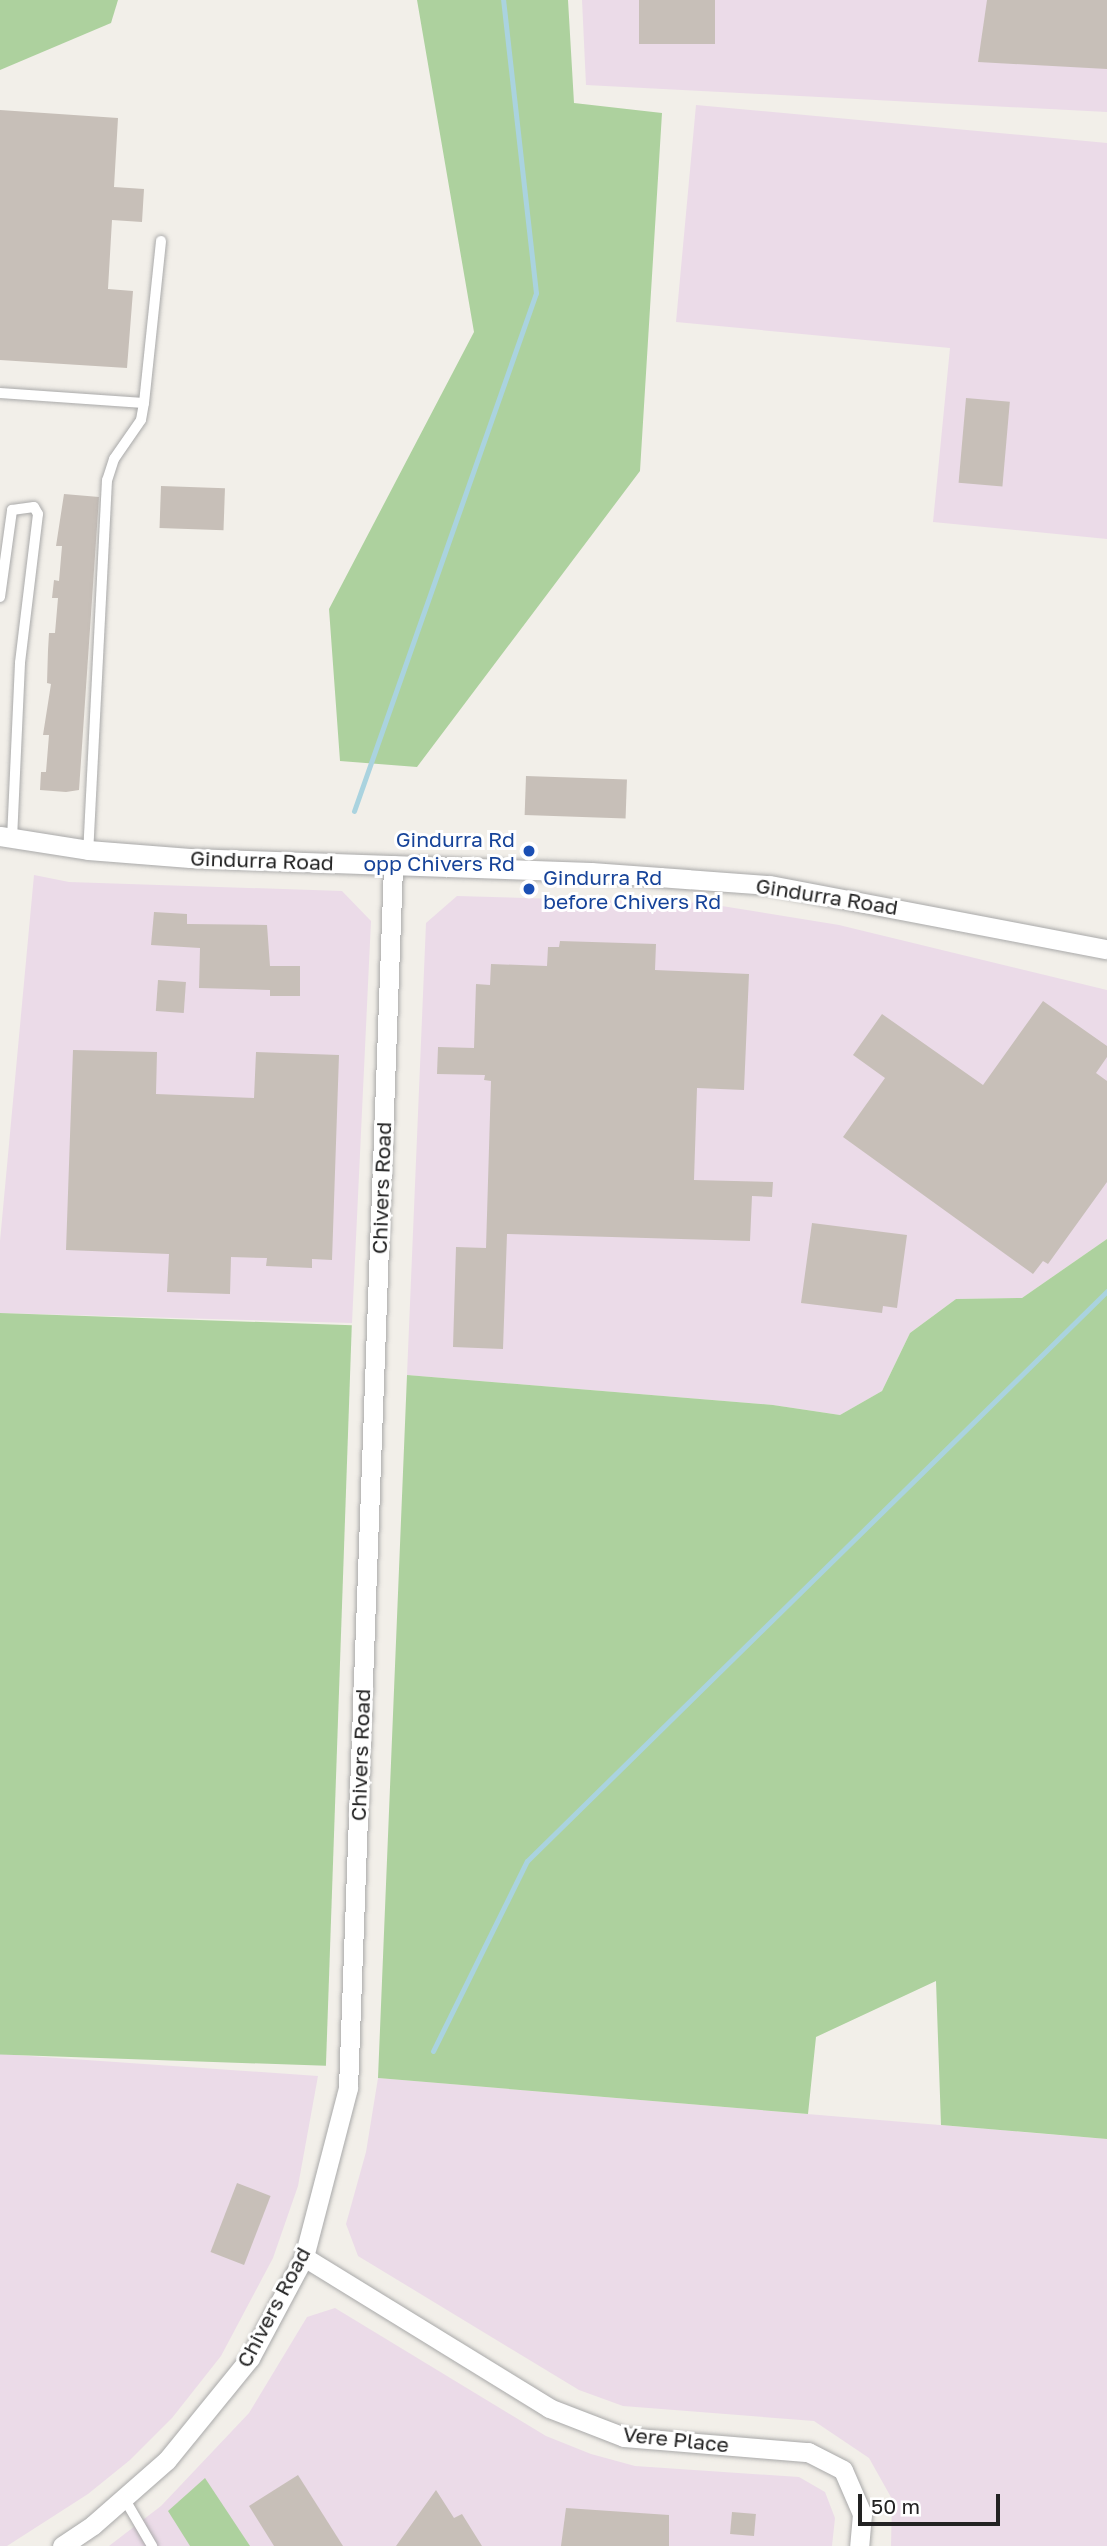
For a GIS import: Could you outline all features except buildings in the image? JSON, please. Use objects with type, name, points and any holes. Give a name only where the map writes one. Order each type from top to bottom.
[{"type":"street","name":"Gindurra Road","points":[[6,837],[88,850],[591,872],[770,885],[1107,949]]},
{"type":"street","name":"Chivers Road","points":[[62,2546],[124,2498],[167,2460],[250,2358],[304,2257],[348,2088],[393,865]]},
{"type":"street","name":"Vere Place","points":[[304,2257],[549,2408],[624,2437],[808,2452],[844,2470],[862,2514],[859,2546]]},
{"type":"lane","points":[[88,850],[107,480],[114,459],[141,420],[161,241]]},
{"type":"lane","points":[[0,393],[144,403]]},
{"type":"lane","points":[[0,597],[12,510],[34,507],[38,514],[20,663],[6,837]]},
{"type":"lane","points":[[124,2498],[152,2546]]},
{"type":"shaded area","points":[[582,0],[1107,0],[1107,112],[586,85]]},
{"type":"shaded area","points":[[696,105],[1107,143],[1107,539],[933,522],[950,348],[676,322]]},
{"type":"shaded area","points":[[34,875],[69,882],[342,891],[371,921],[352,1323],[0,1313],[0,1241]]},
{"type":"shaded area","points":[[457,896],[703,903],[839,925],[1107,990],[1107,1239],[1022,1298],[956,1299],[910,1333],[882,1391],[840,1415],[773,1405],[407,1375],[426,923]]},
{"type":"shaded area","points":[[0,2054],[318,2076],[298,2186],[273,2258],[221,2356],[172,2418],[130,2460],[88,2494],[7,2546],[0,2546]]},
{"type":"shaded area","points":[[378,2078],[1107,2139],[1107,2546],[891,2546],[892,2499],[869,2458],[814,2421],[623,2406],[579,2390],[358,2256],[346,2224],[366,2152]]},
{"type":"shaded area","points":[[335,2308],[546,2436],[591,2454],[635,2466],[799,2477],[825,2492],[835,2518],[832,2546],[109,2546],[161,2506],[249,2413],[307,2317]]},
{"type":"green space","points":[[0,0],[118,0],[111,23],[0,70]]},
{"type":"green space","points":[[417,0],[568,0],[574,103],[662,113],[640,471],[417,767],[340,761],[329,609],[474,332]]},
{"type":"green space","points":[[1107,1239],[1107,2139],[941,2125],[936,1981],[816,2037],[808,2114],[378,2078],[407,1375],[773,1405],[840,1415],[882,1391],[910,1333],[956,1299],[1022,1298]]},
{"type":"green space","points":[[0,1313],[352,1325],[326,2066],[0,2054]]},
{"type":"green space","points":[[205,2478],[250,2546],[190,2546],[168,2511]]},
{"type":"waterway","points":[[354,811],[536,293],[503,0]]},
{"type":"waterway","points":[[433,2051],[527,1861],[1107,1291]]},
{"type":"place","name":"Gindurra Rd opp Chivers Rd","points":[[529,851]]},
{"type":"place","name":"Gindurra Rd before Chivers Rd","points":[[529,889]]}]
